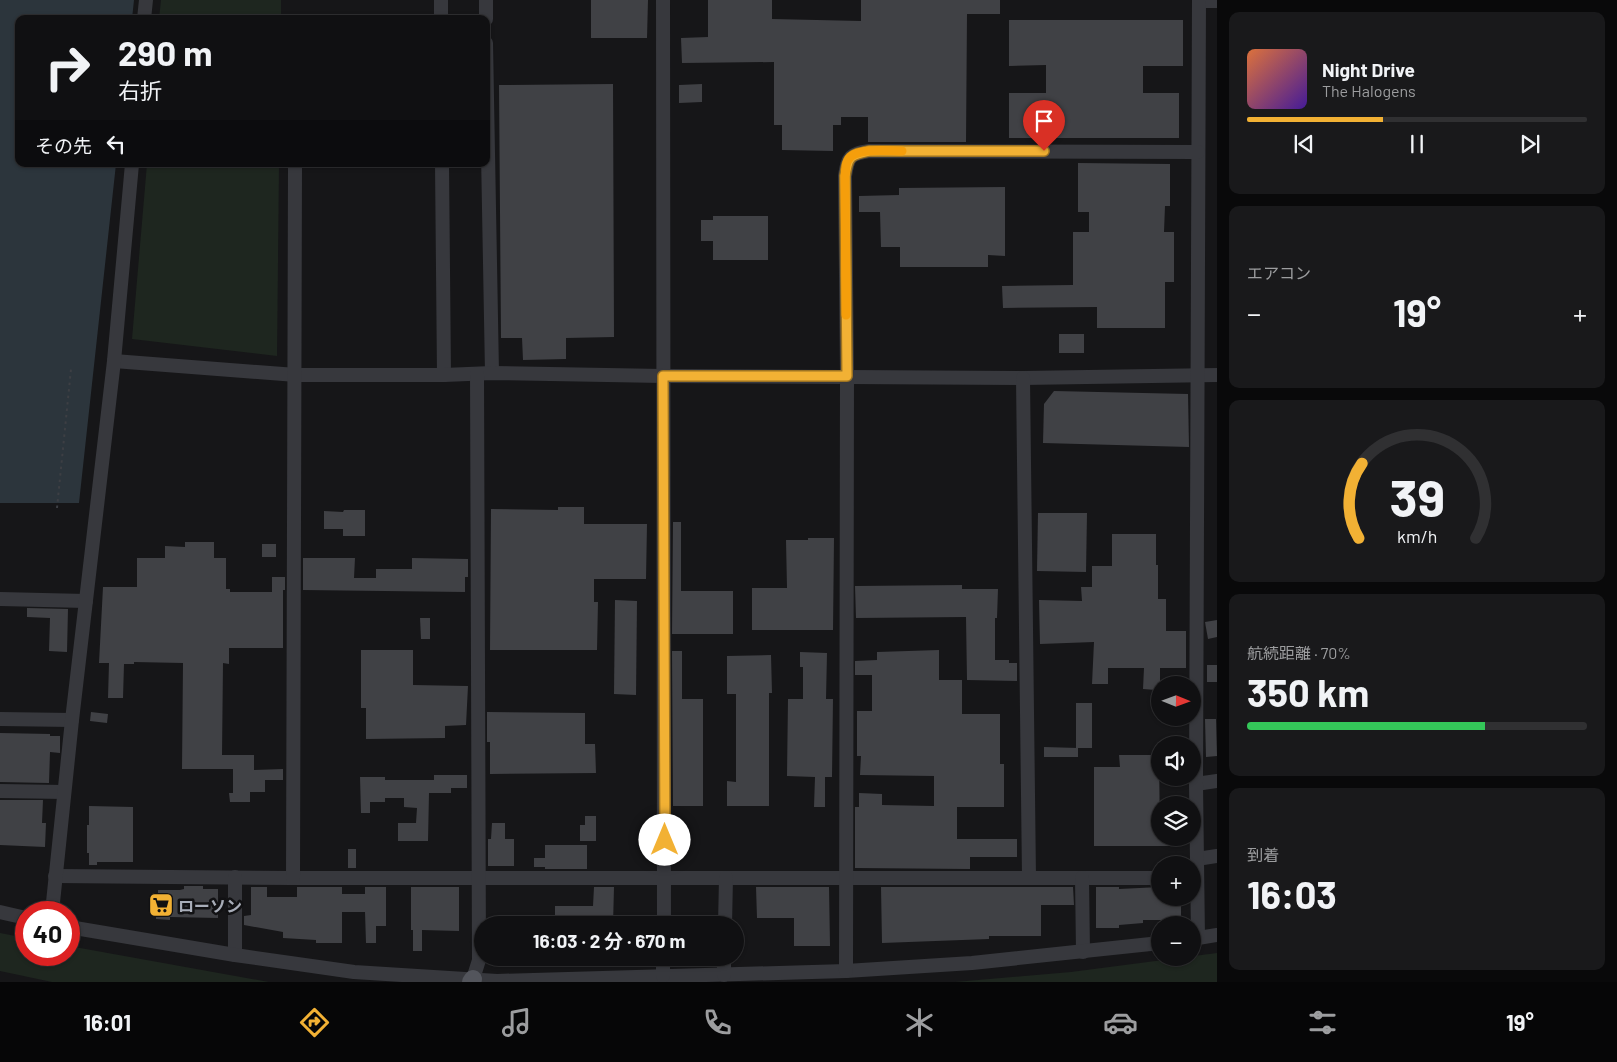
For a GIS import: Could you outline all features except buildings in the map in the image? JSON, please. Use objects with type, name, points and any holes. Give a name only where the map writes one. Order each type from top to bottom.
[{"type":"street","points":[[144,15],[146,0]]},
{"type":"street","points":[[441,0],[441,15]]},
{"type":"street","points":[[486,0],[486,15]]},
{"type":"street","points":[[663,0],[664,916]]},
{"type":"street","points":[[1196,736],[1199,1],[1217,1]]},
{"type":"street","points":[[846,971],[847,376],[845,176],[847,160],[854,154],[869,151],[1198,152]]},
{"type":"street","points":[[53,901],[114,361],[132,167]]},
{"type":"street","points":[[442,167],[444,375]]},
{"type":"street","points":[[488,167],[492,373]]},
{"type":"street","points":[[293,878],[296,168]]},
{"type":"street","points":[[114,361],[296,375],[444,375],[492,373],[1023,378],[1217,375]]},
{"type":"street","points":[[472,981],[478,960],[477,374]]},
{"type":"street","points":[[1023,378],[1029,878]]},
{"type":"street","points":[[0,599],[86,601]]},
{"type":"street","points":[[0,719],[72,720]]},
{"type":"street","points":[[1201,783],[1217,781]]},
{"type":"street","points":[[1196,786],[1196,856]]},
{"type":"street","points":[[0,791],[64,792]]},
{"type":"street","points":[[1201,858],[1217,856]]},
{"type":"street","points":[[55,876],[235,878],[1151,878]]},
{"type":"street","points":[[235,878],[235,955]]},
{"type":"street","points":[[725,916],[726,878]]},
{"type":"street","points":[[1082,878],[1083,952]]},
{"type":"street","points":[[0,912],[15,915]]},
{"type":"street","points":[[80,929],[235,955],[354,972],[472,981],[846,971],[972,963],[1151,944]]},
{"type":"street","points":[[1201,937],[1217,935]]},
{"type":"street","points":[[663,966],[663,976]]},
{"type":"street","points":[[724,966],[724,975]]},
{"type":"path","points":[[57,508],[71,369]]},
{"type":"shaded area","points":[[0,0],[134,0],[132,15],[15,15],[15,167],[116,167],[79,503],[0,503]]},
{"type":"shaded area","points":[[161,0],[281,0],[281,15],[159,15]]},
{"type":"shaded area","points":[[147,167],[279,167],[277,356],[132,339]]},
{"type":"shaded area","points":[[0,933],[15,936],[15,966],[80,966],[80,948],[269,982],[52,982],[0,971]]},
{"type":"shaded area","points":[[1217,953],[1217,982],[955,982],[1071,972],[1151,962],[1151,966],[1201,966],[1201,955]]},
{"type":"slow traffic","points":[[846,315],[845,176],[847,160],[854,154],[869,151],[902,151]]},
{"type":"place","name":"ローソン","points":[[161,905]]},
{"type":"route","points":[[665,840],[663,376],[847,376],[845,176],[847,160],[854,154],[869,151],[1044,151]]}]
